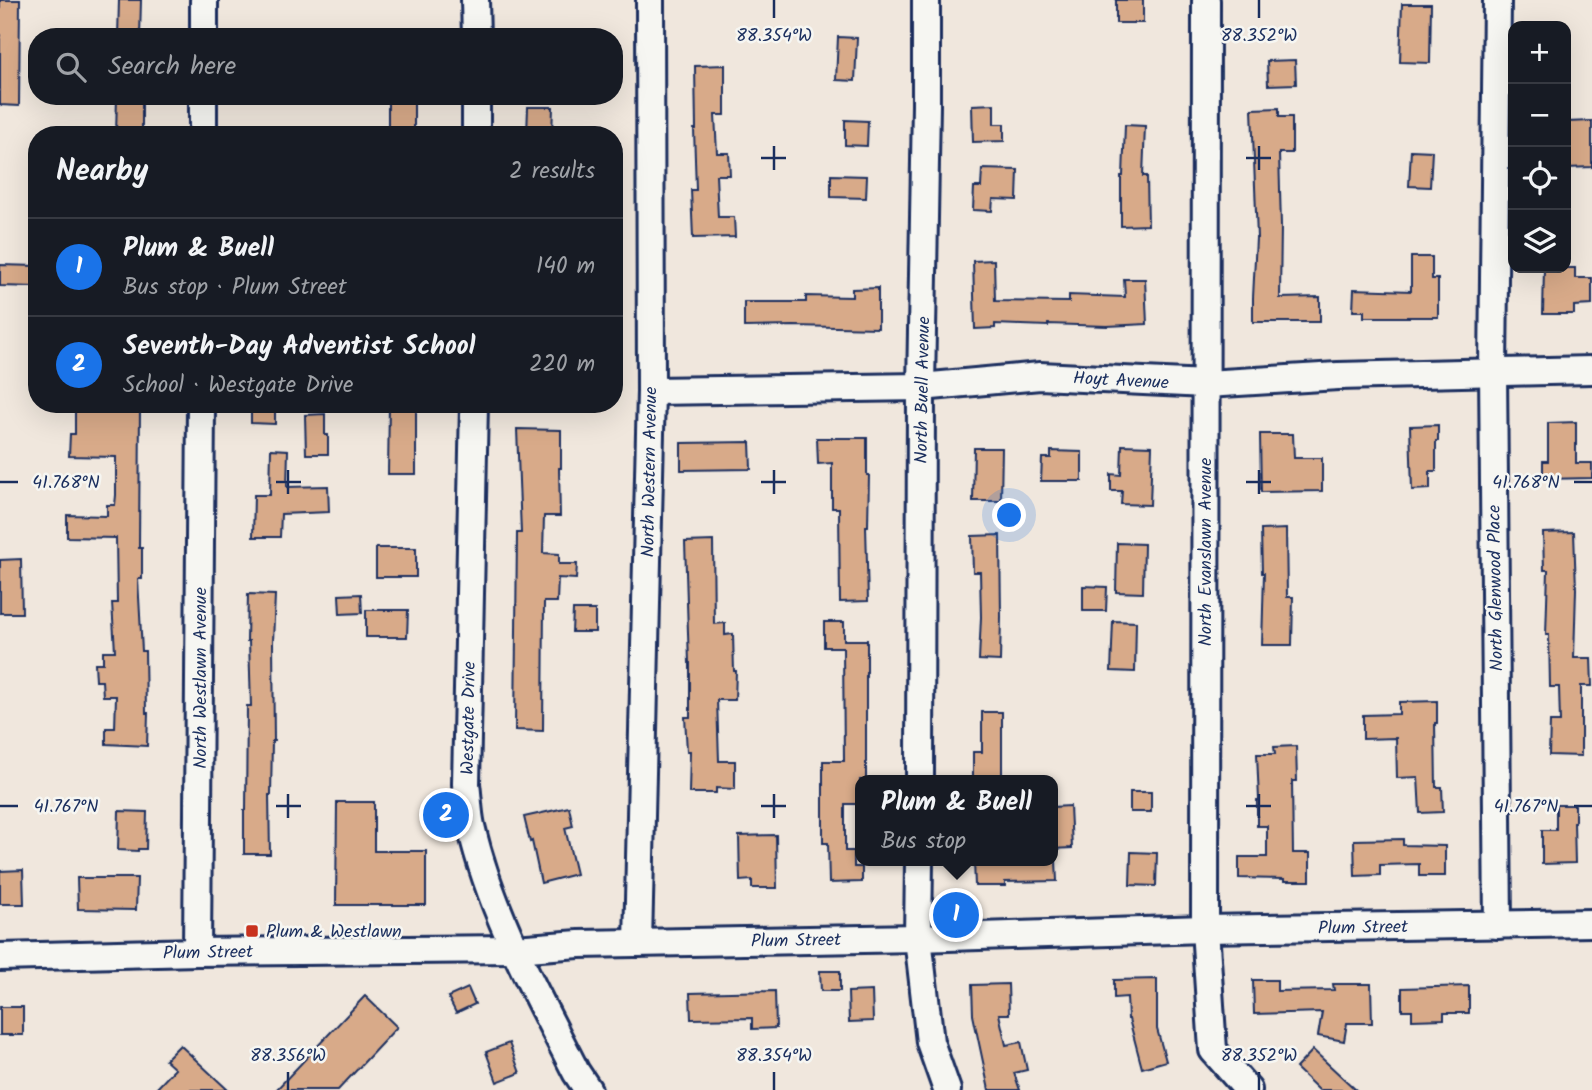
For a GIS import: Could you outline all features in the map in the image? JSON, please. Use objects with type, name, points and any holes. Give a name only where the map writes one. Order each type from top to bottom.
[{"type":"street","points":[[204,0],[204,28]]},
{"type":"street","points":[[475,0],[476,28]]},
{"type":"street","name":"North Western Avenue","points":[[638,943],[651,391],[650,0]]},
{"type":"street","name":"North Buell Avenue","points":[[920,775],[926,0]]},
{"type":"street","name":"North Evanslawn Avenue","points":[[1206,0],[1205,929],[1213,1050],[1248,1090]]},
{"type":"street","name":"North Glenwood Place","points":[[1497,0],[1493,371],[1498,925]]},
{"type":"street","points":[[203,105],[203,126]]},
{"type":"street","points":[[476,105],[476,126]]},
{"type":"street","name":"Hoyt Avenue","points":[[651,391],[921,387],[1040,376],[1206,384],[1338,376],[1592,370]]},
{"type":"street","name":"North Westlawn Avenue","points":[[197,952],[201,413]]},
{"type":"street","name":"Westgate Drive","points":[[474,413],[466,784],[470,824],[496,907],[576,1072],[588,1090]]},
{"type":"street","points":[[919,866],[918,938],[930,1042],[947,1090]]},
{"type":"street","name":"Plum Street","points":[[0,957],[515,949],[579,944],[1592,923]]},
{"type":"building","points":[[0,0],[20,0],[19,106],[0,105]]},
{"type":"building","points":[[119,0],[141,0],[140,28],[118,28]]},
{"type":"building","points":[[1116,0],[1143,0],[1143,23],[1116,23]]},
{"type":"building","points":[[1402,4],[1431,4],[1430,63],[1400,62]]},
{"type":"building","points":[[838,37],[857,38],[855,81],[836,80]]},
{"type":"building","points":[[1295,60],[1296,84],[1268,85],[1267,61]]},
{"type":"building","points":[[725,65],[725,115],[715,115],[717,153],[729,153],[730,175],[716,175],[718,217],[734,217],[735,237],[693,238],[691,190],[696,190],[695,66]]},
{"type":"building","points":[[994,104],[994,124],[1004,124],[1004,141],[973,142],[972,105]]},
{"type":"building","points":[[117,105],[142,105],[142,126],[116,126]]},
{"type":"building","points":[[388,105],[414,105],[414,126],[388,126]]},
{"type":"building","points":[[528,107],[553,107],[552,126],[527,126]]},
{"type":"building","points":[[1279,108],[1279,117],[1292,117],[1292,153],[1279,153],[1280,298],[1320,297],[1320,322],[1253,322],[1257,238],[1252,109]]},
{"type":"building","points":[[845,120],[868,121],[867,146],[845,145]]},
{"type":"building","points":[[1592,121],[1592,167],[1571,168],[1571,122]]},
{"type":"building","points":[[1125,125],[1145,126],[1143,176],[1147,176],[1148,225],[1121,226]]},
{"type":"building","points":[[1411,150],[1432,151],[1430,187],[1409,186]]},
{"type":"building","points":[[982,169],[1018,170],[1017,200],[993,199],[992,211],[973,210],[974,187],[981,187]]},
{"type":"building","points":[[831,175],[867,176],[866,198],[831,197]]},
{"type":"building","points":[[1411,257],[1432,257],[1432,279],[1438,279],[1438,317],[1364,317],[1364,311],[1353,311],[1354,289],[1411,291]]},
{"type":"building","points":[[994,260],[995,301],[1069,302],[1069,295],[1125,297],[1124,279],[1145,279],[1147,324],[995,324],[995,328],[975,329],[973,261]]},
{"type":"building","points":[[0,265],[28,266],[28,287],[0,286]]},
{"type":"building","points":[[1571,268],[1575,268],[1575,278],[1592,278],[1592,305],[1574,306],[1574,314],[1543,314],[1544,273],[1571,273]]},
{"type":"building","points":[[878,288],[878,328],[744,327],[744,302],[806,302],[806,296],[852,297],[852,289]]},
{"type":"building","points":[[75,413],[140,413],[139,548],[142,548],[142,579],[138,579],[142,651],[145,651],[147,746],[106,744],[106,728],[115,728],[116,696],[103,696],[102,681],[96,681],[95,663],[103,663],[103,651],[115,651],[112,603],[117,603],[116,538],[67,537],[67,515],[107,516],[107,505],[115,505],[116,457],[69,456],[70,434],[75,434]]},
{"type":"building","points":[[251,413],[275,413],[275,424],[251,423]]},
{"type":"building","points":[[389,413],[416,413],[416,474],[388,474]]},
{"type":"building","points":[[325,414],[328,454],[306,454],[305,415]]},
{"type":"building","points":[[1576,422],[1576,463],[1592,463],[1592,478],[1543,479],[1543,461],[1548,461],[1548,423]]},
{"type":"building","points":[[1438,425],[1436,471],[1430,471],[1430,489],[1412,490],[1410,426]]},
{"type":"building","points":[[517,429],[561,430],[560,516],[544,516],[543,553],[559,554],[559,564],[577,564],[576,579],[558,578],[557,602],[544,602],[543,731],[515,730],[517,533],[521,533]]},
{"type":"building","points":[[1260,434],[1293,434],[1294,458],[1322,458],[1322,491],[1261,492]]},
{"type":"building","points":[[817,438],[867,438],[868,601],[840,602],[839,508],[832,508],[832,463],[818,464]]},
{"type":"building","points":[[750,442],[751,469],[681,470],[681,443]]},
{"type":"building","points":[[1122,445],[1152,446],[1150,505],[1121,504],[1122,491],[1111,491],[1111,474],[1121,475]]},
{"type":"building","points":[[974,448],[1002,448],[1001,501],[973,501]]},
{"type":"building","points":[[271,449],[288,450],[287,487],[328,486],[329,512],[281,514],[280,537],[253,537],[254,495],[270,495]]},
{"type":"building","points":[[1051,451],[1082,452],[1082,481],[1041,481],[1042,458],[1051,458]]},
{"type":"building","points":[[1286,529],[1287,597],[1293,597],[1292,645],[1262,645],[1264,573],[1261,530]]},
{"type":"building","points":[[1574,532],[1574,658],[1591,658],[1592,686],[1581,686],[1581,756],[1549,755],[1550,722],[1560,722],[1559,687],[1550,687],[1549,635],[1546,635],[1548,570],[1544,570],[1543,533]]},
{"type":"building","points":[[1000,535],[1000,661],[979,660],[980,572],[973,572],[972,536]]},
{"type":"building","points":[[713,541],[714,624],[725,623],[725,635],[733,634],[736,671],[735,700],[717,700],[719,761],[735,761],[735,789],[716,788],[716,793],[689,793],[690,751],[687,751],[685,717],[690,717],[690,663],[685,542]]},
{"type":"building","points":[[1117,543],[1144,544],[1143,593],[1116,592]]},
{"type":"building","points":[[376,548],[416,548],[416,577],[376,577]]},
{"type":"building","points":[[21,559],[22,613],[0,613],[0,560]]},
{"type":"building","points":[[1083,586],[1107,587],[1106,611],[1083,611]]},
{"type":"building","points":[[248,594],[275,595],[274,741],[269,795],[270,854],[244,854],[247,706],[251,706],[247,641]]},
{"type":"building","points":[[361,594],[362,613],[340,614],[339,595]]},
{"type":"building","points":[[366,610],[408,610],[407,637],[366,637]]},
{"type":"building","points":[[573,610],[595,610],[595,632],[572,632]]},
{"type":"building","points":[[1113,621],[1136,622],[1135,672],[1111,671]]},
{"type":"building","points":[[824,622],[844,622],[844,640],[867,640],[866,775],[855,775],[855,804],[845,804],[845,851],[854,851],[854,867],[862,867],[862,882],[829,883],[828,843],[823,843],[823,761],[844,761],[843,647],[824,647]]},
{"type":"building","points":[[1437,701],[1436,787],[1442,787],[1443,812],[1420,813],[1418,777],[1397,778],[1396,738],[1363,739],[1363,715],[1399,714],[1399,702]]},
{"type":"building","points":[[982,712],[1002,712],[1002,775],[973,775],[973,752],[982,752]]},
{"type":"building","points":[[1296,746],[1297,781],[1292,781],[1293,853],[1310,853],[1310,881],[1239,878],[1239,857],[1267,857],[1267,826],[1257,826],[1257,754],[1275,754],[1274,747]]},
{"type":"building","points":[[1130,792],[1151,792],[1151,812],[1130,812]]},
{"type":"building","points":[[337,802],[374,802],[374,851],[426,851],[426,905],[336,905]]},
{"type":"building","points":[[1556,805],[1575,805],[1575,863],[1542,864],[1542,830],[1556,830]]},
{"type":"building","points":[[1070,806],[1072,848],[1058,849],[1058,807]]},
{"type":"building","points":[[569,807],[573,826],[565,828],[576,874],[541,883],[524,817]]},
{"type":"building","points":[[119,811],[147,812],[146,849],[118,850]]},
{"type":"building","points":[[776,835],[777,888],[752,888],[752,880],[740,881],[739,836]]},
{"type":"building","points":[[1403,839],[1403,845],[1445,846],[1445,876],[1419,876],[1419,864],[1380,865],[1380,875],[1355,876],[1354,840]]},
{"type":"building","points":[[1131,852],[1157,853],[1156,886],[1130,885]]},
{"type":"building","points":[[974,866],[1056,866],[1057,881],[1005,882],[1005,886],[975,886]]},
{"type":"building","points":[[23,870],[24,904],[0,904],[0,871]]},
{"type":"building","points":[[77,878],[137,878],[136,910],[78,909]]},
{"type":"building","points":[[820,971],[840,971],[840,991],[821,991]]},
{"type":"building","points":[[1157,979],[1157,1029],[1166,1061],[1142,1068],[1128,1019],[1127,997],[1114,998],[1114,980]]},
{"type":"building","points":[[1253,980],[1277,980],[1277,991],[1334,990],[1333,984],[1371,984],[1372,1023],[1347,1023],[1344,1041],[1318,1036],[1322,1012],[1254,1014]]},
{"type":"building","points":[[1008,984],[1009,1014],[999,1014],[1006,1045],[1021,1042],[1027,1070],[1014,1073],[1020,1090],[989,1090],[973,1015],[972,985]]},
{"type":"building","points":[[1469,986],[1469,1013],[1444,1013],[1444,1019],[1412,1020],[1412,1010],[1402,1010],[1402,988]]},
{"type":"building","points":[[468,988],[475,1004],[456,1013],[448,997]]},
{"type":"building","points":[[775,991],[776,1028],[752,1029],[752,1018],[691,1019],[690,993]]},
{"type":"building","points":[[872,991],[873,1021],[849,1022],[848,992]]},
{"type":"building","points":[[365,996],[397,1027],[338,1090],[276,1090]]},
{"type":"building","points":[[0,1007],[23,1007],[23,1035],[0,1035]]},
{"type":"building","points":[[509,1043],[520,1073],[497,1082],[486,1052]]},
{"type":"building","points":[[180,1045],[228,1090],[155,1090],[175,1069],[165,1060]]},
{"type":"building","points":[[1313,1050],[1356,1090],[1319,1090],[1296,1068]]},
{"type":"place","name":"Seventh-Day Adventist School","points":[[446,815]]},
{"type":"place","name":"Plum & Buell","points":[[956,915]]},
{"type":"place","name":"Plum & Westlawn","points":[[252,931]]}]
